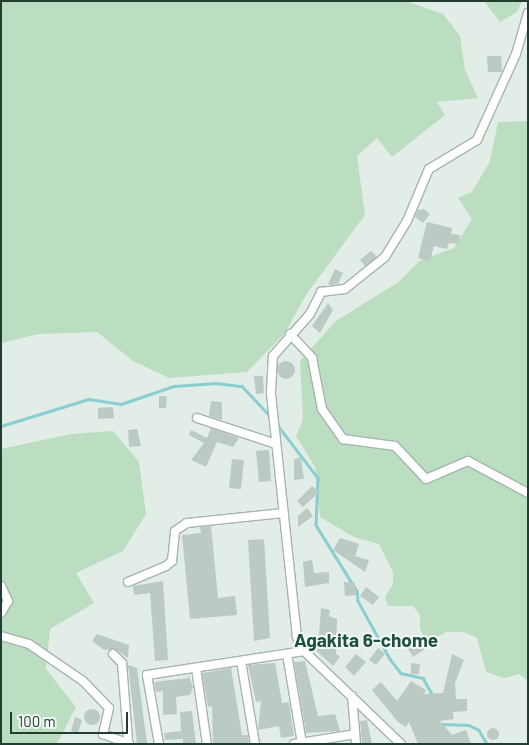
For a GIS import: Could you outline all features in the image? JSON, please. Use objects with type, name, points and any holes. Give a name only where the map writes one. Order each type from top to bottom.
[{"type":"street","points":[[400,744],[304,651],[293,615],[276,444],[273,356],[290,334],[310,314],[321,292],[345,289],[385,257],[407,220],[423,175],[477,140],[516,54],[528,12]]},
{"type":"street","points":[[290,334],[312,358],[322,410],[343,439],[395,446],[426,479],[468,461],[528,493]]},
{"type":"street","points":[[197,418],[276,444]]},
{"type":"street","points":[[128,582],[154,574],[172,561],[175,531],[187,523],[283,512]]},
{"type":"street","points":[[1,586],[8,600],[1,613]]},
{"type":"street","points":[[1,636],[29,644],[83,680],[109,708],[103,734],[128,742],[122,663],[113,654]]},
{"type":"street","points":[[159,744],[147,675],[304,651]]},
{"type":"street","points":[[287,654],[300,743],[355,734]]},
{"type":"street","points":[[241,661],[255,744]]},
{"type":"street","points":[[196,668],[207,744]]},
{"type":"street","points":[[352,696],[356,744]]},
{"type":"green space","points":[[1,1],[406,1],[443,14],[460,36],[465,70],[478,98],[437,102],[445,115],[392,157],[377,138],[357,156],[365,215],[308,292],[284,334],[247,372],[169,378],[133,361],[97,332],[39,334],[1,343]]},
{"type":"green space","points":[[484,1],[522,1],[517,12],[500,22]]},
{"type":"green space","points":[[528,121],[528,681],[519,674],[504,678],[486,672],[477,638],[464,632],[446,632],[427,643],[420,629],[420,615],[413,606],[388,606],[385,597],[393,584],[393,572],[379,544],[354,537],[320,517],[315,467],[296,436],[303,420],[300,361],[336,321],[400,281],[419,261],[454,248],[472,219],[458,198],[472,192],[490,161],[498,122]]},
{"type":"green space","points":[[113,431],[139,462],[146,514],[123,551],[76,573],[94,603],[50,629],[46,669],[76,707],[57,744],[1,744],[1,449],[71,434]]},
{"type":"building","points":[[487,56],[501,56],[502,72],[488,72]]},
{"type":"building","points":[[424,209],[430,214],[423,223],[415,217],[418,210]]},
{"type":"building","points":[[427,222],[452,228],[451,234],[460,235],[459,244],[449,243],[447,249],[434,246],[430,261],[418,258]]},
{"type":"building","points":[[371,251],[377,257],[365,266],[360,260]]},
{"type":"building","points":[[335,269],[343,273],[338,284],[328,284]]},
{"type":"building","points":[[328,303],[333,310],[320,333],[312,326]]},
{"type":"building","points":[[286,361],[292,364],[295,370],[292,376],[286,379],[280,376],[277,370],[280,364]]},
{"type":"building","points":[[254,376],[263,376],[264,393],[256,394]]},
{"type":"building","points":[[159,396],[167,396],[166,408],[159,408]]},
{"type":"building","points":[[211,401],[222,402],[222,420],[209,416]]},
{"type":"building","points":[[113,407],[114,418],[98,419],[98,408]]},
{"type":"building","points":[[211,428],[239,438],[233,447],[217,442],[206,467],[191,460],[204,443],[189,435],[191,430],[207,438]]},
{"type":"building","points":[[137,429],[141,446],[129,447],[128,430]]},
{"type":"building","points":[[269,450],[271,481],[259,482],[256,451]]},
{"type":"building","points":[[301,458],[304,479],[294,480],[294,459]]},
{"type":"building","points":[[232,459],[244,460],[241,489],[229,488]]},
{"type":"building","points":[[312,486],[319,492],[303,507],[297,501]]},
{"type":"building","points":[[307,508],[313,516],[298,527],[298,516]]},
{"type":"building","points":[[211,526],[218,598],[235,596],[237,615],[190,619],[182,535],[201,533],[200,527]]},
{"type":"building","points":[[340,538],[359,544],[355,556],[369,560],[365,572],[333,550]]},
{"type":"building","points":[[264,539],[270,638],[254,641],[248,540]]},
{"type":"building","points":[[312,560],[314,573],[329,572],[329,583],[305,587],[303,562]]},
{"type":"building","points":[[163,581],[168,660],[155,661],[150,593],[134,595],[133,586]]},
{"type":"building","points":[[344,582],[355,583],[356,595],[345,596]]},
{"type":"building","points":[[366,587],[379,597],[373,605],[360,596]]},
{"type":"building","points":[[321,608],[330,610],[329,616],[337,619],[336,654],[340,657],[333,666],[310,645],[319,635]]},
{"type":"building","points":[[97,634],[129,645],[128,658],[115,649],[104,650],[92,641]]},
{"type":"building","points":[[416,639],[425,649],[413,657],[406,646]]},
{"type":"building","points":[[378,648],[385,654],[376,665],[369,660]]},
{"type":"building","points":[[356,654],[366,662],[354,676],[345,667]]},
{"type":"building","points":[[452,654],[464,660],[455,683],[456,699],[467,699],[467,711],[453,712],[454,719],[440,721],[452,735],[466,730],[471,744],[418,744],[409,722],[406,727],[398,722],[372,690],[381,682],[397,701],[411,681],[426,690],[424,694],[443,693]]},
{"type":"building","points":[[305,661],[318,716],[335,714],[340,731],[306,733],[294,662]]},
{"type":"building","points":[[275,663],[282,703],[289,702],[294,736],[281,738],[279,726],[258,730],[261,701],[256,702],[248,665]]},
{"type":"building","points":[[411,663],[420,664],[419,674],[411,674]]},
{"type":"building","points":[[128,665],[137,668],[147,743],[137,744]]},
{"type":"building","points":[[231,668],[242,735],[248,735],[249,744],[213,744],[212,706],[208,707],[202,673]]},
{"type":"building","points":[[188,674],[193,687],[190,695],[176,697],[177,714],[163,715],[163,691],[156,692],[154,682],[188,678]]},
{"type":"building","points":[[92,709],[100,717],[92,725],[84,717]]},
{"type":"building","points":[[192,711],[196,744],[183,744],[183,739],[165,740],[164,733],[181,731],[180,712]]},
{"type":"building","points":[[75,717],[82,720],[78,733],[71,731]]},
{"type":"building","points":[[367,720],[372,744],[362,744],[360,721]]},
{"type":"building","points":[[495,728],[498,729],[498,739],[491,740],[488,739],[487,732],[488,729]]},
{"type":"waterway","points":[[1,426],[89,399],[121,404],[174,386],[216,383],[242,386],[271,417]]},
{"type":"waterway","points":[[276,423],[318,478],[316,525],[357,591],[358,601],[390,659],[401,673],[423,678],[433,695]]},
{"type":"waterway","points":[[442,724],[469,725],[479,730],[487,744]]},
{"type":"district","name":"Agakita 6-chome","points":[[366,640]]}]
